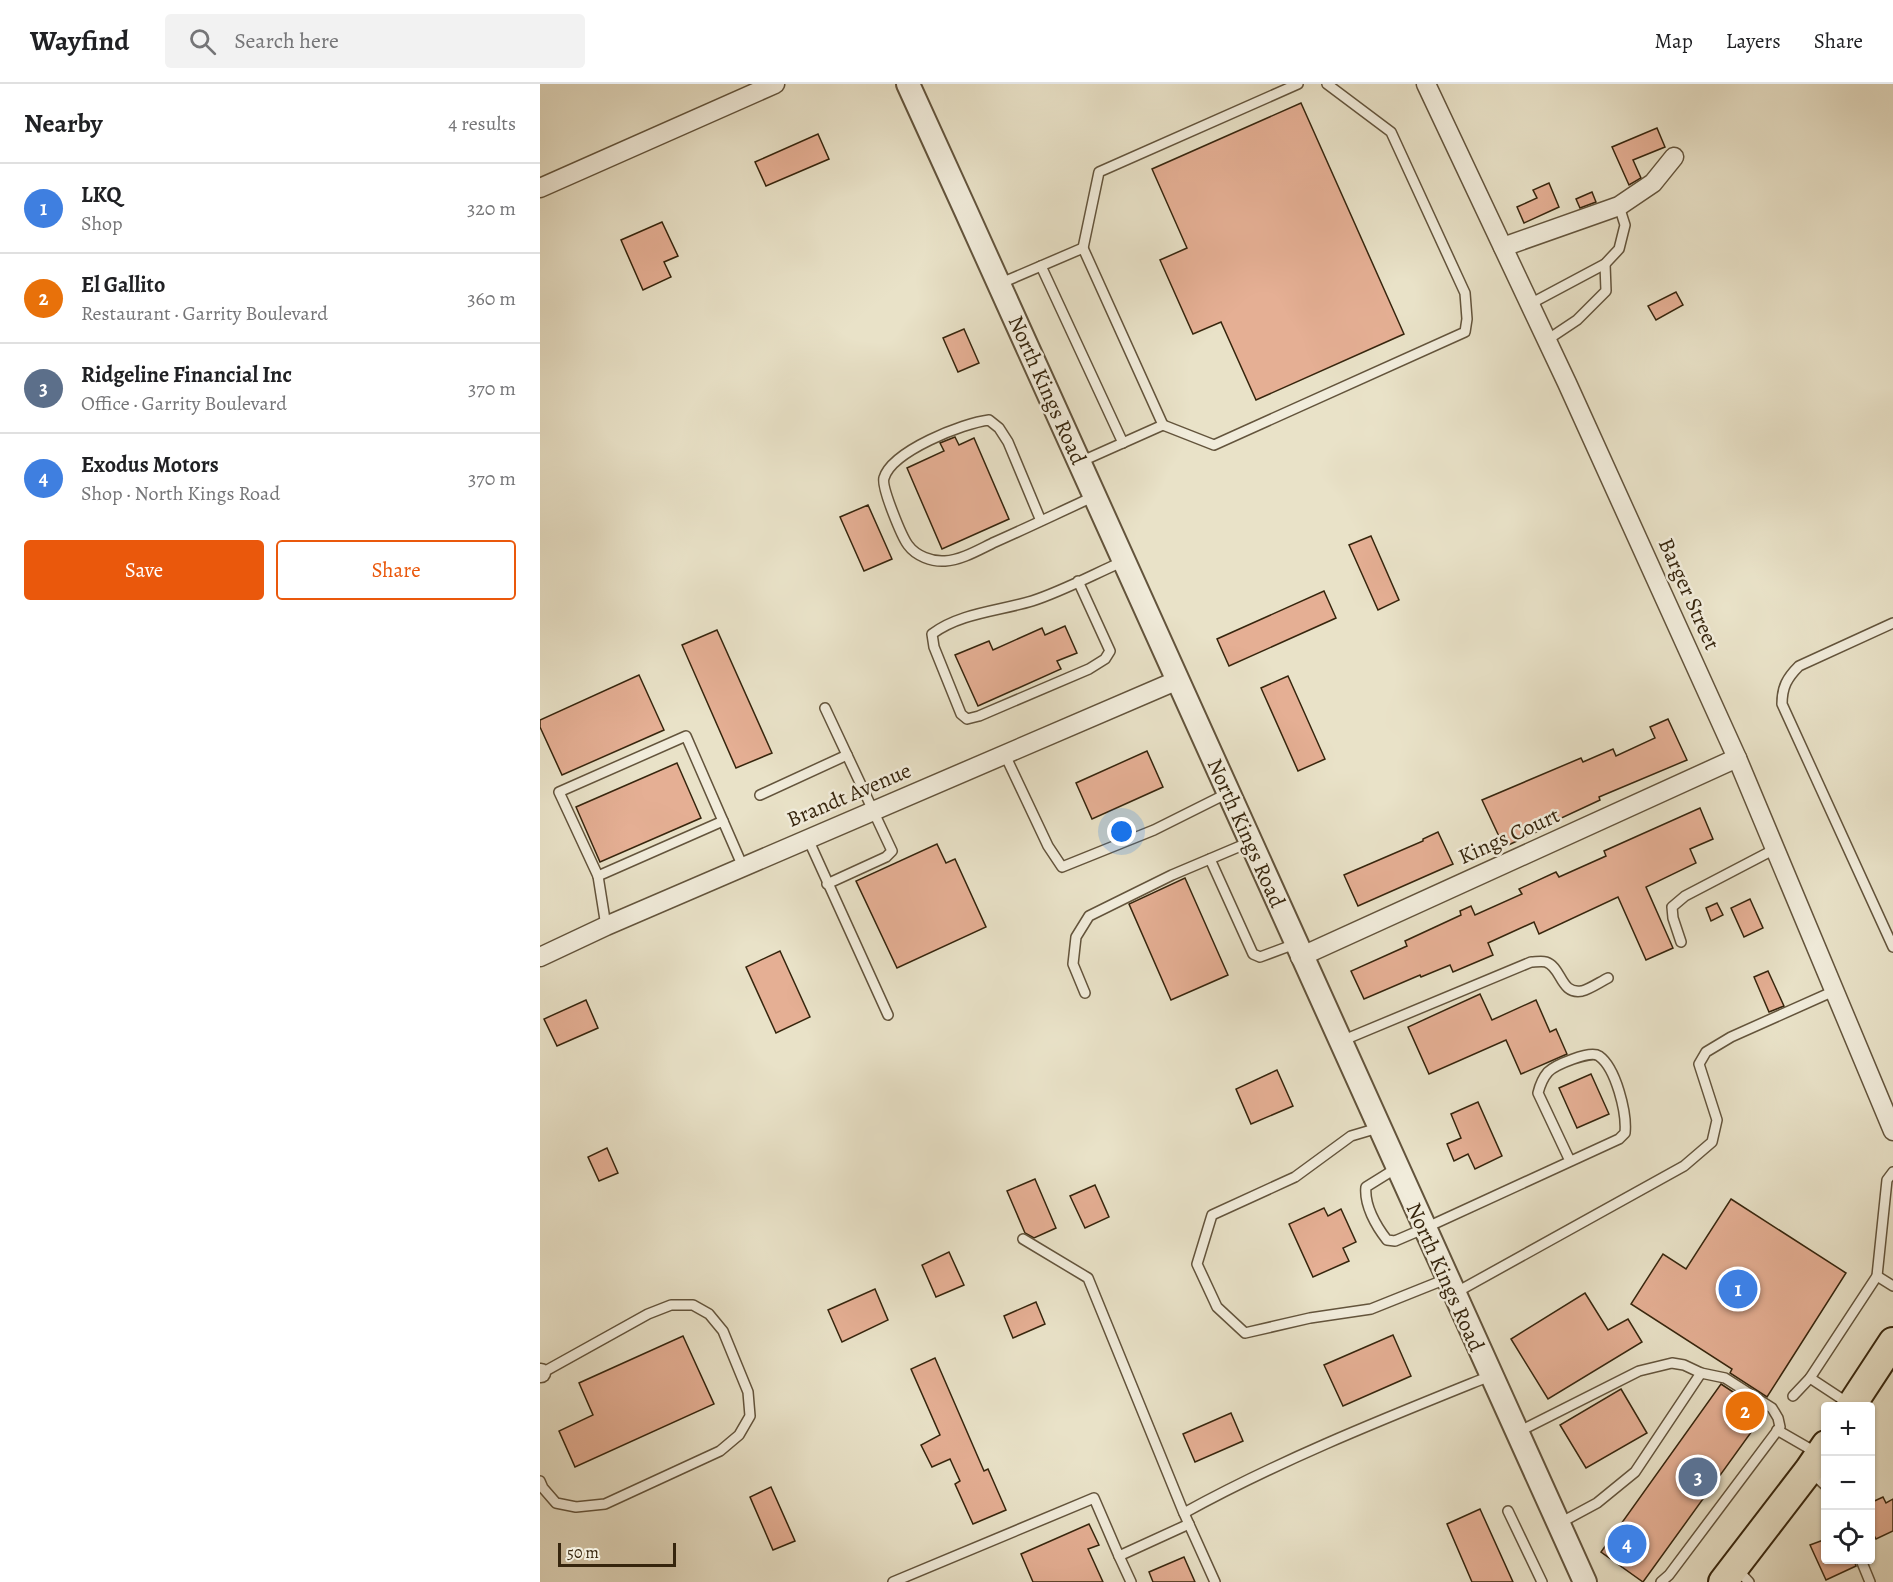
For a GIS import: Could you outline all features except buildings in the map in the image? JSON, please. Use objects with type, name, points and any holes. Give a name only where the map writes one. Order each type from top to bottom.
[{"type":"main road","points":[[1855,1402],[1893,1342]]},
{"type":"main road","points":[[1736,1577],[1820,1464]]},
{"type":"street","points":[[540,188],[775,84]]},
{"type":"street","name":"North Kings Road","points":[[908,84],[1080,462],[1423,1229],[1585,1582]]},
{"type":"street","name":"Barger Street","points":[[1426,84],[1547,340],[1737,758],[1893,1131]]},
{"type":"street","points":[[1503,247],[1619,206],[1653,183],[1674,157]]},
{"type":"street","name":"Brandt Avenue","points":[[540,957],[606,926],[1178,680]]},
{"type":"street","name":"Kings Court","points":[[1298,950],[1737,758]]},
{"type":"lane","points":[[1298,84],[1099,172],[1083,248],[1163,425],[1214,445],[1465,332],[1467,319],[1465,293],[1391,132],[1327,84]]},
{"type":"lane","points":[[1530,304],[1605,264],[1618,249],[1625,225],[1619,206]]},
{"type":"lane","points":[[999,284],[1083,248]]},
{"type":"lane","points":[[1547,340],[1577,320],[1606,291],[1605,264]]},
{"type":"lane","points":[[1041,266],[1123,443]]},
{"type":"lane","points":[[1041,521],[1008,442],[999,428],[989,420],[976,422],[913,447],[897,460],[884,478],[884,492],[909,546],[933,561],[946,561],[960,557],[1041,521],[1095,496]]},
{"type":"lane","points":[[1080,462],[1163,425]]},
{"type":"lane","points":[[1078,581],[1110,651],[1105,659],[1089,669],[979,716],[967,719],[961,714],[934,647],[932,634],[942,627],[982,613],[1034,600],[1124,561]]},
{"type":"lane","points":[[1893,623],[1798,666],[1782,689],[1782,704],[1893,947]]},
{"type":"lane","points":[[825,708],[892,851],[886,857],[826,884]]},
{"type":"lane","points":[[606,926],[598,876],[558,792],[686,735],[744,867]]},
{"type":"lane","points":[[760,795],[847,755]]},
{"type":"lane","points":[[1005,755],[1048,846],[1062,867],[1154,830],[1228,793]]},
{"type":"lane","points":[[598,876],[723,821]]},
{"type":"lane","points":[[808,839],[826,884],[888,1015]]},
{"type":"lane","points":[[1085,993],[1073,964],[1076,937],[1089,916],[1250,842]]},
{"type":"lane","points":[[1681,942],[1672,907],[1694,891],[1775,849]]},
{"type":"lane","points":[[1210,859],[1253,954],[1260,957],[1298,950]]},
{"type":"lane","points":[[1339,1042],[1531,962],[1546,962],[1556,969],[1564,985],[1571,990],[1581,991],[1608,978]]},
{"type":"lane","points":[[1378,1128],[1351,1137],[1295,1177],[1212,1215],[1197,1264],[1216,1307],[1245,1333],[1310,1318],[1371,1309],[1449,1286],[1684,1166],[1712,1142],[1717,1120],[1699,1064],[1707,1052],[1731,1037],[1834,991]]},
{"type":"lane","points":[[1396,1168],[1366,1187],[1365,1197],[1379,1229],[1387,1240],[1395,1242],[1619,1139],[1625,1133],[1627,1120],[1620,1094],[1606,1064],[1597,1054],[1588,1053],[1550,1070],[1541,1081],[1538,1093],[1570,1161]]},
{"type":"lane","points":[[1793,1396],[1810,1378],[1877,1276],[1887,1180],[1893,1172]]},
{"type":"lane","points":[[1023,1239],[1088,1278],[1184,1514],[1215,1582]]},
{"type":"lane","points":[[1877,1276],[1893,1286]]},
{"type":"lane","points":[[540,1373],[648,1314],[671,1305],[693,1305],[709,1314],[723,1331],[748,1392],[750,1416],[739,1435],[720,1450],[604,1504],[576,1508],[556,1503],[540,1481]]},
{"type":"lane","points":[[1516,1434],[1639,1371],[1672,1363],[1725,1378],[1772,1408],[1780,1427],[1662,1582]]},
{"type":"lane","points":[[1558,1524],[1597,1503],[1635,1472],[1701,1373]]},
{"type":"lane","points":[[1184,1514],[1240,1482],[1389,1416],[1490,1376]]},
{"type":"lane","points":[[1810,1378],[1846,1402]]},
{"type":"lane","points":[[1778,1430],[1820,1464]]},
{"type":"lane","points":[[893,1582],[1094,1498],[1131,1582]]},
{"type":"lane","points":[[1508,1511],[1542,1582]]},
{"type":"lane","points":[[1119,1556],[1189,1524]]},
{"type":"lane","points":[[1863,1564],[1870,1582]]},
{"type":"place","name":"LKQ","points":[[1738,1289]]},
{"type":"place","name":"El Gallito","points":[[1745,1411]]},
{"type":"place","name":"Ridgeline Financial Inc","points":[[1698,1477]]},
{"type":"place","name":"Exodus Motors","points":[[1627,1544]]}]
